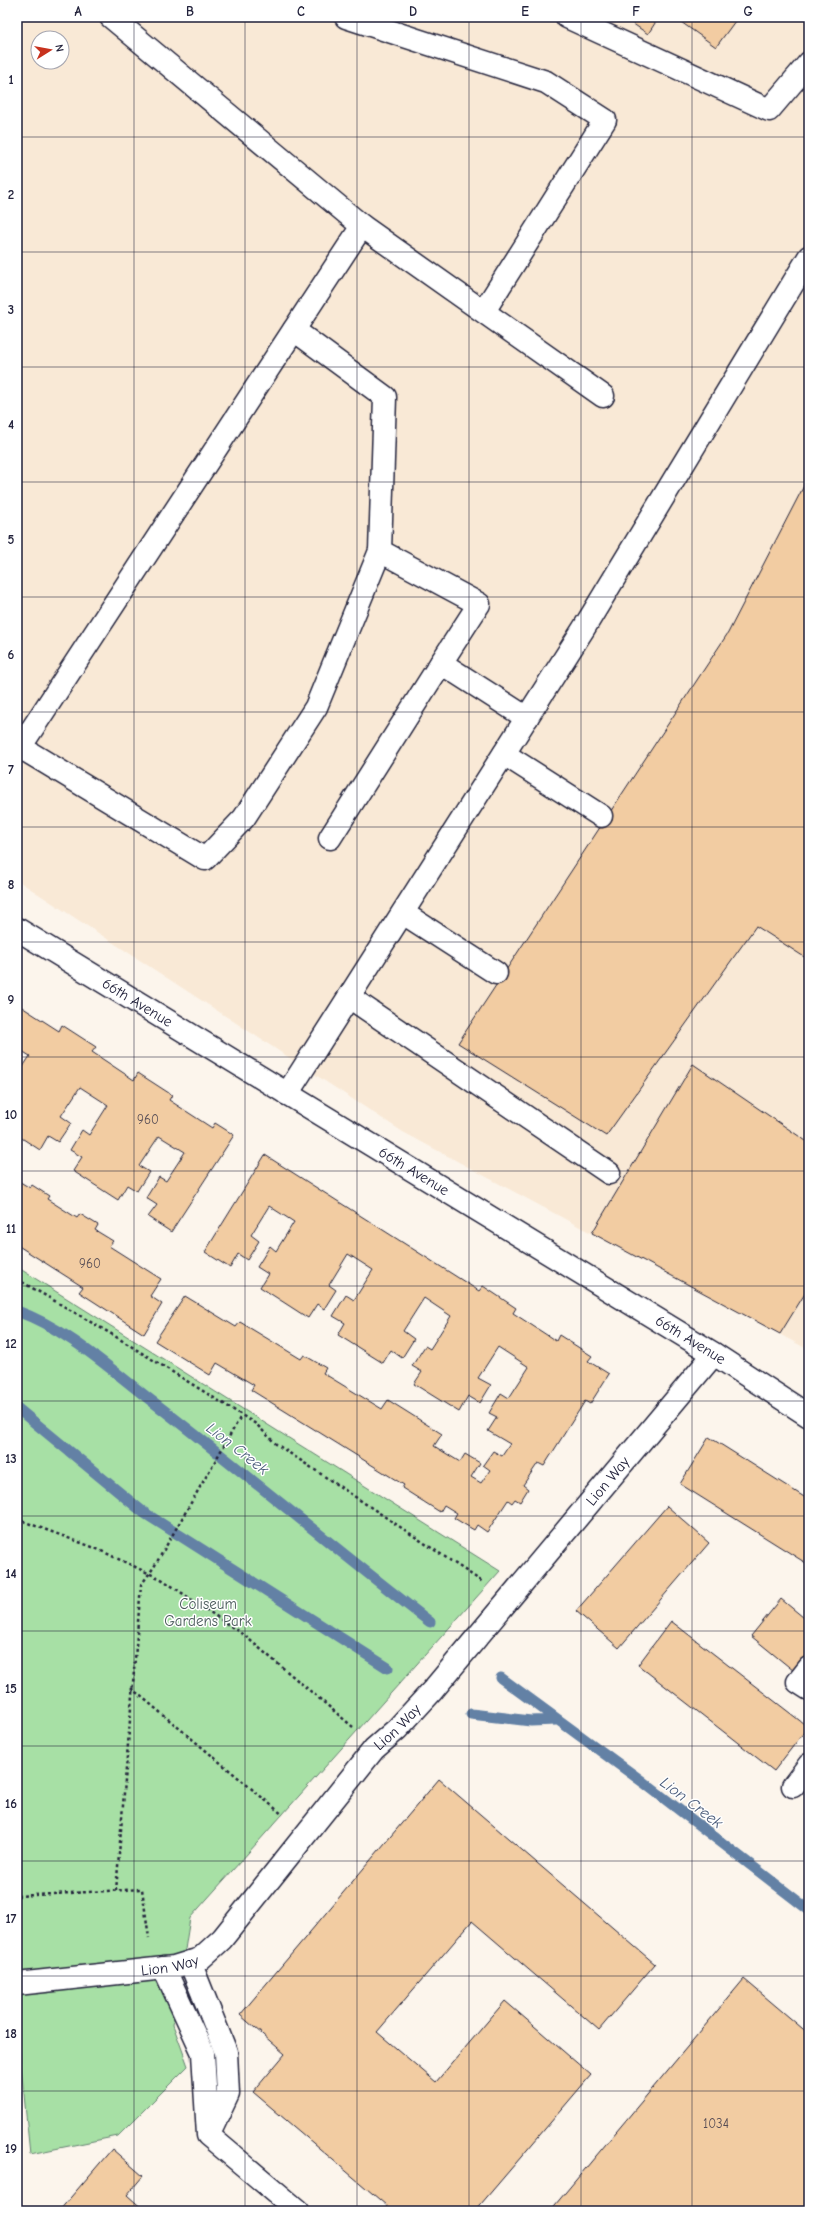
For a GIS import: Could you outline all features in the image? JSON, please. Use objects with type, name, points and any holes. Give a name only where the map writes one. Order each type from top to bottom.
[{"type":"street","points":[[111,17],[362,226],[603,396]]},
{"type":"street","points":[[346,17],[546,82],[605,120],[484,312]]},
{"type":"street","points":[[567,17],[769,110],[809,63]]},
{"type":"street","points":[[294,330],[385,397],[380,551],[316,707],[244,818],[205,859],[19,749],[362,226]]},
{"type":"street","points":[[287,1094],[584,628],[809,257]]},
{"type":"street","points":[[330,838],[479,604],[380,551]]},
{"type":"street","points":[[441,663],[527,718]]},
{"type":"street","points":[[504,754],[601,816]]},
{"type":"street","points":[[403,913],[496,973]]},
{"type":"street","name":"66th Avenue","points":[[17,929],[714,1354],[809,1416]]},
{"type":"street","points":[[349,996],[610,1173]]},
{"type":"street","name":"Lion Way","points":[[17,1984],[176,1966],[200,1959],[222,1939],[374,1749],[397,1729],[432,1691],[714,1354]]},
{"type":"street","points":[[809,1668],[798,1682],[809,1690]]},
{"type":"street","points":[[793,1786],[809,1765]]},
{"type":"street","points":[[176,1966],[203,2053],[208,2135],[298,2211]]},
{"type":"path","points":[[17,1279],[113,1335],[256,1424],[276,1444],[509,1600]]},
{"type":"path","points":[[116,1891],[131,1688],[141,1585],[154,1567],[241,1416]]},
{"type":"path","points":[[17,1519],[95,1548],[163,1580],[245,1636],[351,1724],[374,1749]]},
{"type":"path","points":[[131,1688],[306,1835]]},
{"type":"path","points":[[17,1896],[142,1889],[147,1936],[176,1966]]},
{"type":"shaded area","points":[[17,17],[809,17],[809,1350],[403,1132],[17,880]]},
{"type":"green space","name":"Coliseum Gardens Park","points":[[17,1267],[500,1571],[190,1918],[173,2025],[188,2066],[118,2136],[30,2154],[17,2026]]},
{"type":"building","points":[[623,17],[659,17],[648,34]]},
{"type":"building","points":[[674,17],[738,17],[716,47]]},
{"type":"building","points":[[809,476],[809,960],[756,926],[606,1136],[458,1043],[728,633]]},
{"type":"building","points":[[17,1004],[59,1031],[62,1025],[96,1047],[92,1052],[134,1080],[138,1073],[172,1095],[169,1100],[212,1128],[215,1123],[234,1135],[171,1232],[148,1217],[157,1205],[146,1198],[159,1177],[166,1181],[185,1152],[159,1136],[139,1166],[149,1172],[137,1191],[127,1185],[118,1200],[73,1171],[82,1157],[70,1150],[82,1130],[89,1135],[108,1105],[80,1087],[61,1116],[71,1123],[58,1142],[48,1136],[40,1150],[17,1135],[17,1076],[30,1056],[17,1048]]},
{"type":"building","points":[[693,1064],[809,1143],[809,1287],[780,1334],[592,1233]]},
{"type":"building","points":[[265,1155],[479,1291],[483,1286],[516,1308],[513,1313],[556,1341],[559,1335],[592,1356],[588,1361],[609,1374],[590,1404],[585,1401],[544,1466],[538,1463],[523,1485],[528,1489],[520,1502],[515,1499],[512,1503],[508,1500],[487,1532],[477,1525],[474,1530],[454,1518],[457,1513],[444,1505],[440,1512],[402,1488],[404,1485],[251,1390],[254,1385],[217,1363],[210,1375],[155,1341],[185,1296],[236,1327],[240,1322],[301,1359],[304,1355],[326,1368],[323,1373],[382,1409],[388,1400],[442,1434],[434,1446],[460,1462],[465,1454],[480,1463],[471,1477],[481,1483],[490,1470],[483,1465],[493,1451],[502,1456],[510,1444],[488,1431],[497,1417],[489,1413],[501,1393],[509,1398],[529,1367],[498,1347],[478,1378],[491,1385],[480,1403],[468,1396],[459,1412],[414,1384],[422,1372],[412,1366],[425,1346],[430,1349],[451,1316],[424,1298],[403,1331],[414,1339],[402,1358],[391,1350],[383,1363],[338,1335],[345,1323],[333,1316],[346,1295],[354,1300],[373,1270],[348,1254],[329,1285],[336,1290],[324,1309],[317,1304],[308,1318],[260,1287],[268,1274],[257,1267],[270,1246],[276,1251],[294,1222],[269,1206],[251,1235],[259,1241],[247,1260],[238,1254],[230,1268],[205,1252]]},
{"type":"building","points":[[17,1180],[30,1188],[32,1185],[49,1196],[47,1199],[77,1218],[80,1214],[98,1225],[95,1230],[113,1241],[109,1246],[161,1279],[150,1296],[162,1304],[144,1334],[79,1292],[83,1287],[17,1245]]},
{"type":"building","points":[[709,1437],[809,1500],[809,1565],[680,1484]]},
{"type":"building","points":[[667,1506],[709,1543],[619,1648],[576,1611]]},
{"type":"building","points":[[781,1599],[809,1622],[809,1653],[794,1671],[751,1636]]},
{"type":"building","points":[[671,1621],[808,1727],[774,1771],[638,1665]]},
{"type":"building","points":[[439,1779],[655,1964],[599,2030],[472,1921],[377,2032],[436,2082],[505,2001],[591,2075],[475,2211],[393,2211],[253,2092],[285,2054],[240,2015]]},
{"type":"building","points":[[744,1979],[809,2034],[809,2211],[550,2211]]},
{"type":"building","points":[[112,2149],[143,2176],[127,2195],[145,2211],[59,2211]]},
{"type":"waterway","name":"Lion Creek","points":[[17,1311],[36,1319],[73,1340],[226,1459],[430,1622]]},
{"type":"waterway","name":"Lion Creek","points":[[17,1408],[143,1512],[388,1668]]},
{"type":"waterway","name":"Lion Creek","points":[[501,1678],[643,1782],[809,1910]]},
{"type":"waterway","name":"Lion Creek","points":[[471,1714],[531,1721],[556,1720]]}]
